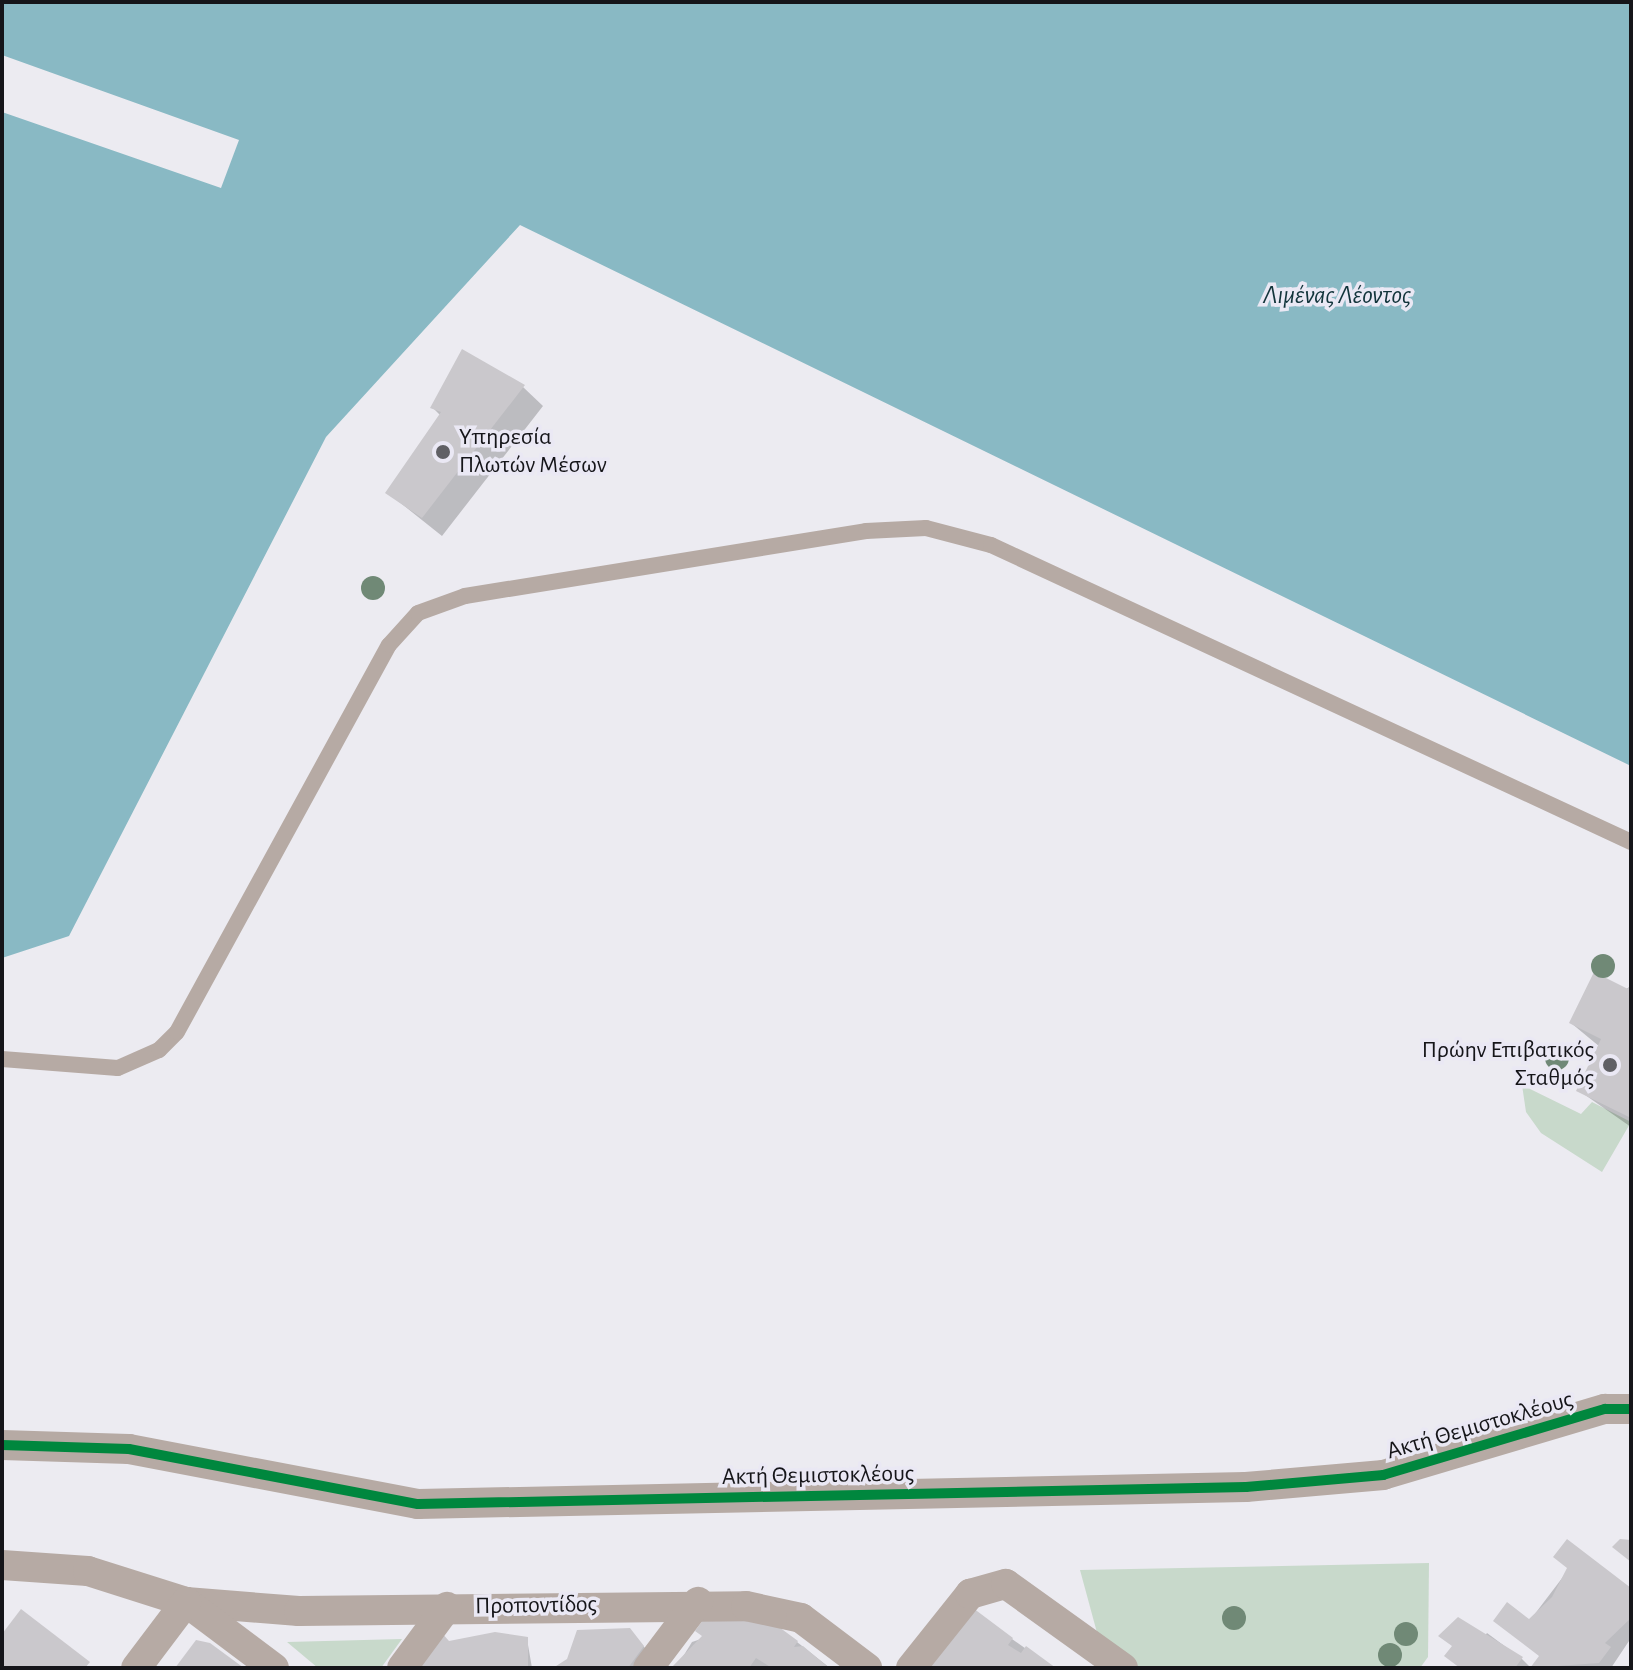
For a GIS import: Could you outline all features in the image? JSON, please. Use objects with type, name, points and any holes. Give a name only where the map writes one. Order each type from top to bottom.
[{"type":"street","name":"Ακτή Θεμιστοκλέους","points":[[2,1445],[129,1449],[418,1504],[1230,1488],[1383,1475],[1605,1409],[1631,1409]]},
{"type":"street","points":[[2,1565],[88,1571],[186,1602],[274,1668]]},
{"type":"street","points":[[911,1668],[970,1594],[1006,1584],[1123,1668]]},
{"type":"street","points":[[136,1668],[186,1602]]},
{"type":"street","name":"Προποντίδος","points":[[186,1602],[299,1611],[698,1602],[801,1618],[867,1668]]},
{"type":"street","points":[[648,1668],[698,1602]]},
{"type":"street","points":[[402,1668],[447,1607]]},
{"type":"lane","points":[[2,1059],[72,1070],[118,1068],[159,1050],[177,1032],[389,645],[418,613],[465,596],[866,531],[926,528],[991,545],[1631,842]]},
{"type":"green space","points":[[1522,1085],[1581,1114],[1592,1102],[1631,1122],[1602,1172],[1541,1133],[1526,1112]]},
{"type":"green space","points":[[1429,1563],[1428,1657],[1420,1668],[1138,1668],[1099,1640],[1080,1570]]},
{"type":"green space","points":[[402,1639],[381,1668],[318,1668],[287,1642]]},
{"type":"water","name":"Λιμένας Λέοντος","points":[[2,2],[1631,2],[1631,766],[520,225],[326,437],[69,936],[2,958],[2,112],[221,188],[239,140],[2,55]]},
{"type":"building","name":"Υπηρεσία Πλωτών Μέσων","points":[[462,349],[525,385],[422,518],[385,493],[441,412],[430,408]]},
{"type":"building","name":"Πρώην Επιβατικός Σταθμός","points":[[1594,972],[1628,989],[1631,982],[1631,1118],[1576,1091],[1601,1039],[1569,1023]]},
{"type":"building","points":[[1567,1539],[1631,1588],[1631,1618],[1605,1643],[1611,1647],[1599,1663],[1530,1668],[1539,1656],[1493,1621],[1507,1602],[1529,1619],[1552,1597],[1567,1568],[1553,1557]]},
{"type":"building","points":[[1620,1539],[1631,1540],[1631,1562],[1612,1547]]},
{"type":"building","points":[[973,1608],[1013,1638],[1008,1645],[1021,1653],[1026,1646],[1056,1668],[929,1668]]},
{"type":"building","points":[[21,1609],[90,1662],[85,1668],[2,1668],[2,1634]]},
{"type":"building","points":[[764,1616],[798,1641],[794,1647],[803,1646],[829,1668],[772,1668],[756,1658],[749,1668],[671,1668],[702,1636],[695,1631],[703,1620]]},
{"type":"building","points":[[1458,1617],[1523,1657],[1515,1668],[1460,1668],[1444,1656],[1452,1646],[1438,1636]]},
{"type":"building","points":[[630,1628],[644,1646],[628,1668],[553,1668],[567,1659],[577,1630]]},
{"type":"building","points":[[441,1632],[449,1641],[495,1632],[528,1637],[528,1667],[420,1668]]},
{"type":"building","points":[[196,1640],[210,1643],[244,1668],[175,1668]]},
{"type":"cycle path","points":[[2,1445],[129,1449],[418,1504],[1246,1487],[1383,1475],[1605,1409],[1631,1409]]},
{"type":"place","name":"Υπηρεσία Πλωτών Μέσων","points":[[443,452]]},
{"type":"place","name":"Πρώην Επιβατικός Σταθμός","points":[[1610,1065]]}]
